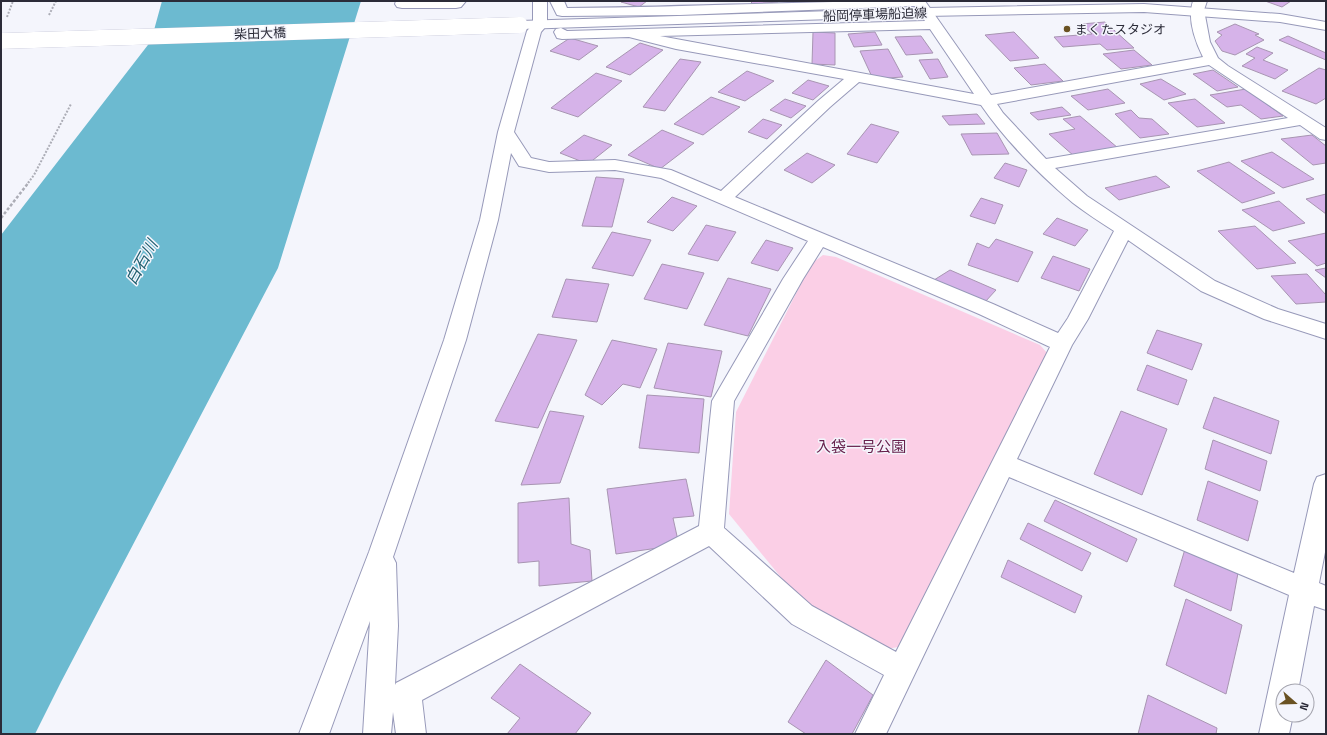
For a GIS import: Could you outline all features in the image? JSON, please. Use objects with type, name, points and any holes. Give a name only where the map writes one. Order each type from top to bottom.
[{"type":"street","points":[[403,1],[402,4],[456,4],[459,1]]},
{"type":"street","points":[[314,734],[382,552],[455,340],[489,220],[506,132],[534,31],[530,25],[540,1]]},
{"type":"street","points":[[557,1],[562,12],[680,6],[921,5],[997,116],[1042,165],[1081,200],[1208,286],[1271,314],[1326,332]]},
{"type":"street","name":"船岡停車場船迫線","points":[[530,25],[921,5],[1144,8],[1199,6],[1326,26]]},
{"type":"street","points":[[1199,6],[1203,42],[1212,60],[1326,135]]},
{"type":"street","name":"柴田大橋","points":[[1,40],[530,25]]},
{"type":"street","points":[[562,32],[562,34],[629,33],[934,25]]},
{"type":"street","points":[[629,33],[676,45],[986,102],[1212,60]]},
{"type":"street","points":[[723,198],[824,104],[856,77]]},
{"type":"street","points":[[1042,165],[1303,120]]},
{"type":"street","points":[[506,132],[525,162],[549,167],[615,165],[665,174],[986,309],[1062,344]]},
{"type":"street","points":[[870,734],[1062,344],[1078,319],[1124,229]]},
{"type":"street","points":[[711,532],[723,401],[793,279],[819,238]]},
{"type":"street","points":[[1004,464],[1316,594]]},
{"type":"street","points":[[1286,683],[1316,594],[1326,484]]},
{"type":"street","points":[[377,733],[406,693],[711,532]]},
{"type":"street","points":[[711,532],[802,615],[902,670]]},
{"type":"street","points":[[377,733],[384,626],[382,552]]},
{"type":"street","points":[[406,693],[411,734]]},
{"type":"street","points":[[1274,734],[1276,723]]},
{"type":"path","points":[[1,218],[34,175],[71,104]]},
{"type":"green space","name":"入袋一号公園","points":[[823,255],[836,257],[1040,345],[1048,354],[904,646],[881,650],[807,609],[729,514],[736,412],[811,264]]},
{"type":"water","name":"白石川","points":[[162,1],[361,1],[278,268],[35,734],[1,734],[1,235],[151,41]]},
{"type":"building","points":[[647,1],[639,7],[621,2]]},
{"type":"building","points":[[751,1],[777,1],[778,2],[752,4]]},
{"type":"building","points":[[1265,1],[1291,1],[1282,7]]},
{"type":"building","points":[[1105,22],[1134,48],[1107,50],[1100,44],[1063,47],[1054,37],[1092,34],[1081,24]]},
{"type":"building","points":[[1235,24],[1259,34],[1255,35],[1264,40],[1235,55],[1222,51],[1215,41],[1222,35],[1217,32]]},
{"type":"building","points":[[813,32],[835,33],[835,65],[812,64]]},
{"type":"building","points":[[875,32],[882,45],[854,47],[848,34]]},
{"type":"building","points":[[1014,32],[1039,58],[1010,61],[985,35]]},
{"type":"building","points":[[921,36],[933,53],[906,55],[895,37]]},
{"type":"building","points":[[1288,36],[1326,53],[1326,60],[1279,40]]},
{"type":"building","points":[[570,38],[598,46],[579,60],[550,51]]},
{"type":"building","points":[[640,43],[663,50],[630,75],[606,67]]},
{"type":"building","points":[[1257,47],[1273,53],[1263,60],[1288,70],[1275,79],[1242,66],[1255,58],[1246,54]]},
{"type":"building","points":[[888,49],[903,77],[873,79],[860,51]]},
{"type":"building","points":[[1134,50],[1152,65],[1121,69],[1103,54]]},
{"type":"building","points":[[680,59],[701,62],[665,111],[643,107]]},
{"type":"building","points":[[938,59],[948,77],[930,79],[919,60]]},
{"type":"building","points":[[1045,64],[1063,81],[1031,85],[1014,68]]},
{"type":"building","points":[[1319,68],[1326,70],[1326,98],[1316,104],[1282,91]]},
{"type":"building","points":[[1213,70],[1238,87],[1217,91],[1193,74]]},
{"type":"building","points":[[747,71],[774,81],[745,101],[718,92]]},
{"type":"building","points":[[596,73],[622,81],[578,117],[551,108]]},
{"type":"building","points":[[1161,79],[1186,94],[1164,100],[1140,84]]},
{"type":"building","points":[[808,80],[829,86],[813,100],[792,93]]},
{"type":"building","points":[[1108,89],[1125,103],[1088,110],[1071,96]]},
{"type":"building","points":[[1246,89],[1283,116],[1261,119],[1241,105],[1227,107],[1210,95]]},
{"type":"building","points":[[711,97],[740,107],[703,135],[674,124]]},
{"type":"building","points":[[785,99],[806,106],[791,118],[770,110]]},
{"type":"building","points":[[1195,99],[1225,123],[1197,127],[1168,103]]},
{"type":"building","points":[[1062,107],[1071,115],[1038,120],[1030,113]]},
{"type":"building","points":[[1131,110],[1139,118],[1152,119],[1169,134],[1140,138],[1115,114]]},
{"type":"building","points":[[977,114],[985,124],[949,125],[942,116]]},
{"type":"building","points":[[1080,116],[1118,148],[1074,156],[1049,134],[1075,129],[1063,119]]},
{"type":"building","points":[[763,119],[782,125],[767,139],[748,132]]},
{"type":"building","points":[[871,124],[899,132],[877,163],[847,154]]},
{"type":"building","points":[[662,130],[694,143],[660,169],[628,155]]},
{"type":"building","points":[[997,133],[1009,154],[972,155],[961,134]]},
{"type":"building","points":[[584,135],[612,145],[588,164],[560,153]]},
{"type":"building","points":[[1312,135],[1326,146],[1326,163],[1313,165],[1281,139]]},
{"type":"building","points":[[1272,152],[1314,179],[1283,188],[1241,161]]},
{"type":"building","points":[[807,153],[835,165],[812,183],[784,170]]},
{"type":"building","points":[[1229,162],[1275,193],[1242,203],[1197,171]]},
{"type":"building","points":[[1005,163],[1027,170],[1019,187],[994,178]]},
{"type":"building","points":[[1156,176],[1170,187],[1119,200],[1105,188]]},
{"type":"building","points":[[596,177],[624,179],[612,227],[582,226]]},
{"type":"building","points":[[1326,194],[1326,214],[1306,199]]},
{"type":"building","points":[[672,197],[697,206],[673,231],[647,222]]},
{"type":"building","points":[[981,198],[1003,205],[995,224],[970,216]]},
{"type":"building","points":[[1279,201],[1305,223],[1273,231],[1242,210]]},
{"type":"building","points":[[1057,218],[1088,230],[1075,246],[1043,234]]},
{"type":"building","points":[[706,225],[736,232],[718,261],[688,254]]},
{"type":"building","points":[[1255,226],[1296,263],[1257,269],[1218,231]]},
{"type":"building","points":[[612,232],[651,240],[633,276],[592,268]]},
{"type":"building","points":[[1326,233],[1326,263],[1317,266],[1288,241]]},
{"type":"building","points":[[996,239],[1033,252],[1018,282],[968,265],[977,243],[989,248]]},
{"type":"building","points":[[766,240],[793,248],[778,271],[751,263]]},
{"type":"building","points":[[1053,256],[1090,269],[1079,291],[1041,278]]},
{"type":"building","points":[[662,264],[704,273],[687,309],[644,299]]},
{"type":"building","points":[[1326,268],[1326,278],[1315,270]]},
{"type":"building","points":[[950,270],[996,290],[985,302],[934,280]]},
{"type":"building","points":[[1307,274],[1326,295],[1326,302],[1296,304],[1271,276]]},
{"type":"building","points":[[728,278],[771,289],[748,336],[704,325]]},
{"type":"building","points":[[566,279],[609,284],[597,322],[552,317]]},
{"type":"building","points":[[1157,330],[1202,344],[1192,370],[1147,353]]},
{"type":"building","points":[[538,334],[577,340],[538,428],[495,421]]},
{"type":"building","points":[[612,340],[657,349],[640,388],[623,384],[602,405],[585,395]]},
{"type":"building","points":[[668,343],[722,351],[711,397],[654,388]]},
{"type":"building","points":[[1147,365],[1187,380],[1178,405],[1137,390]]},
{"type":"building","points":[[647,395],[704,399],[699,453],[639,448]]},
{"type":"building","points":[[1214,397],[1279,421],[1271,454],[1203,428]]},
{"type":"building","points":[[550,411],[584,416],[560,483],[521,485]]},
{"type":"building","points":[[1121,411],[1167,429],[1142,495],[1094,474]]},
{"type":"building","points":[[1213,440],[1267,461],[1260,491],[1205,469]]},
{"type":"building","points":[[686,479],[694,516],[673,518],[679,545],[616,554],[607,489]]},
{"type":"building","points":[[1208,481],[1258,501],[1248,541],[1197,520]]},
{"type":"building","points":[[569,498],[571,544],[590,550],[592,581],[539,586],[539,561],[518,563],[518,503]]},
{"type":"building","points":[[1055,500],[1137,539],[1127,562],[1044,521]]},
{"type":"building","points":[[1028,523],[1091,553],[1082,571],[1020,539]]},
{"type":"building","points":[[1185,549],[1238,573],[1231,611],[1174,586]]},
{"type":"building","points":[[1008,560],[1082,596],[1075,613],[1001,577]]},
{"type":"building","points":[[1186,599],[1242,625],[1226,694],[1166,665]]},
{"type":"building","points":[[826,660],[873,695],[852,734],[806,734],[788,722]]},
{"type":"building","points":[[520,664],[591,713],[575,734],[507,734],[520,718],[491,698]]},
{"type":"building","points":[[1148,695],[1217,728],[1216,734],[1138,734]]},
{"type":"place","name":"まくたスタジオ","points":[[1067,29]]}]
